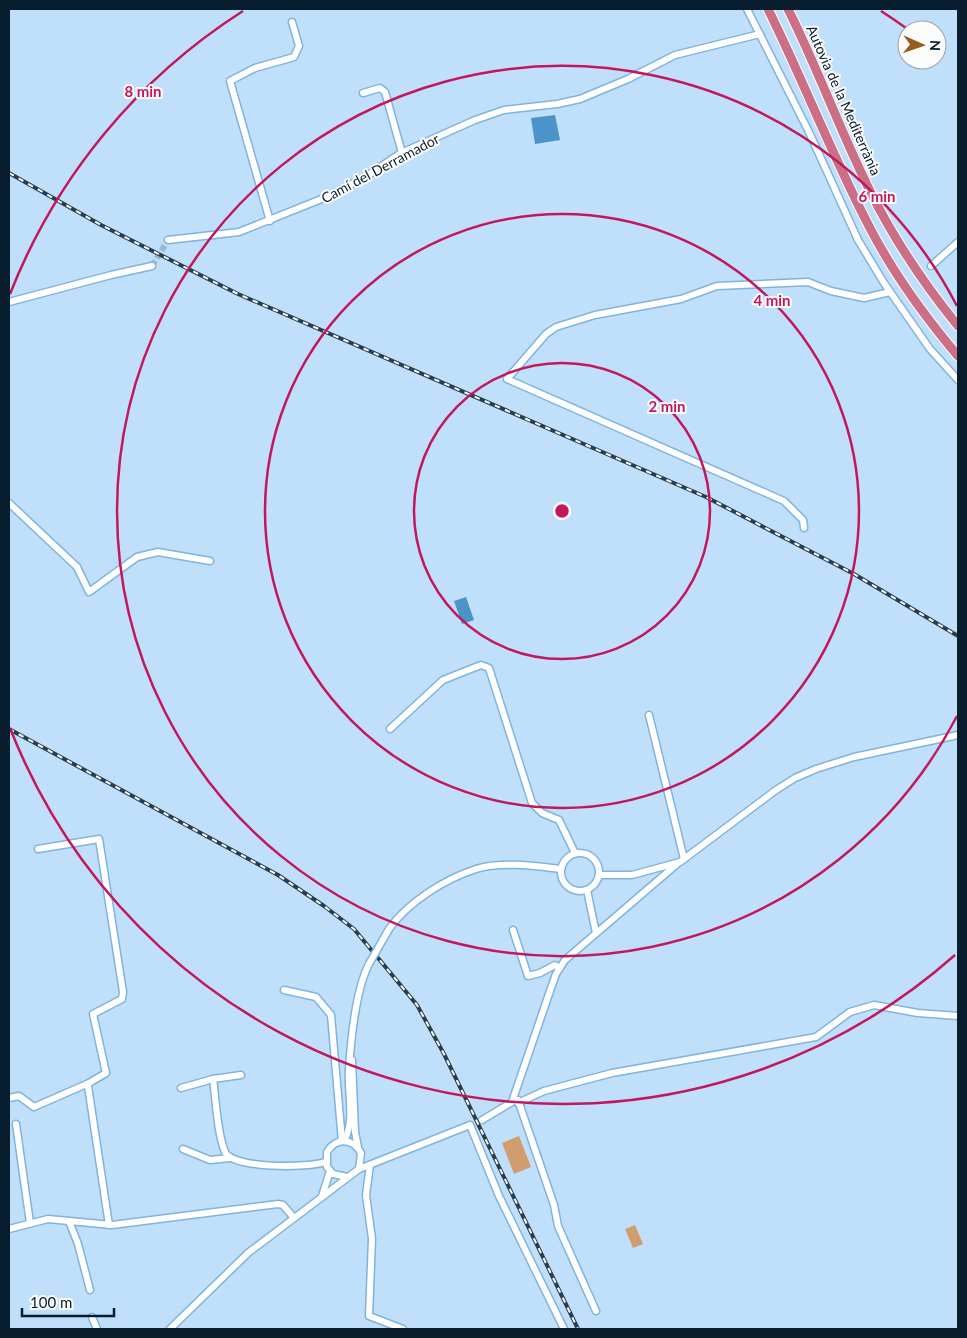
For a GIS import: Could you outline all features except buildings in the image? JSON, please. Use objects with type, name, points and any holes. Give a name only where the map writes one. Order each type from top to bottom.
[{"type":"highway","points":[[768,9],[843,175],[872,232],[898,275],[958,356]]},
{"type":"highway","name":"Autovia de la Mediterrània","points":[[788,9],[871,193],[926,286],[958,326]]},
{"type":"street","points":[[747,9],[809,132],[858,240],[890,292],[930,348],[958,380]]},
{"type":"street","points":[[270,221],[230,81],[255,68],[294,56],[299,46],[292,22]]},
{"type":"street","name":"Camí del Derramador","points":[[168,240],[225,235],[270,221],[329,196],[367,176],[402,153],[475,120],[504,110],[557,104],[580,98],[628,79],[675,55],[760,34]]},
{"type":"street","points":[[363,93],[380,88],[384,92],[402,153]]},
{"type":"street","points":[[931,266],[958,242]]},
{"type":"street","points":[[9,302],[152,266]]},
{"type":"street","points":[[804,528],[803,520],[784,501],[506,379],[546,334],[556,327],[595,315],[681,299],[717,286],[808,282],[831,291],[864,298],[890,292]]},
{"type":"street","points":[[9,503],[77,568],[90,592],[137,557],[158,552],[210,561]]},
{"type":"street","points":[[390,729],[443,680],[481,665],[489,668],[532,803],[542,813],[559,820],[575,853]]},
{"type":"street","points":[[649,715],[682,860]]},
{"type":"street","points":[[482,1120],[512,1102],[550,990],[565,960],[682,860],[748,810],[795,778],[854,757],[958,735]]},
{"type":"street","points":[[9,1098],[19,1096],[34,1107],[89,1083],[106,1073],[93,1014],[122,998],[123,992],[99,839],[38,849]]},
{"type":"street","points":[[575,853],[586,853],[592,856],[596,862],[599,875],[597,881],[588,890],[576,891],[570,889],[562,880],[561,869],[567,857],[575,853]]},
{"type":"street","points":[[599,875],[632,875],[682,860]]},
{"type":"street","points":[[347,1177],[338,1176],[330,1171],[325,1162],[330,1147],[343,1141],[349,1130],[349,1068],[354,1021],[365,972],[398,915],[436,888],[477,869],[519,865],[561,869]]},
{"type":"street","points":[[588,890],[596,933]]},
{"type":"street","points":[[513,930],[528,976],[555,966],[560,968]]},
{"type":"street","points":[[284,990],[316,997],[331,1015],[343,1141]]},
{"type":"street","points":[[518,1103],[544,1091],[612,1073],[816,1037],[850,1012],[874,1006],[918,1013],[958,1016]]},
{"type":"street","points":[[351,1057],[355,1132],[362,1159],[359,1169]]},
{"type":"street","points":[[181,1088],[214,1079],[241,1075]]},
{"type":"street","points":[[214,1079],[222,1139],[226,1153],[230,1158]]},
{"type":"street","points":[[89,1083],[109,1225]]},
{"type":"street","points":[[516,1094],[554,1205],[558,1226],[596,1311]]},
{"type":"street","points":[[16,1124],[30,1222]]},
{"type":"street","points":[[170,1329],[248,1253],[347,1177],[359,1169],[470,1125],[499,1196],[564,1329]]},
{"type":"street","points":[[343,1141],[358,1148]]},
{"type":"street","points":[[183,1149],[210,1160],[230,1158],[248,1163],[299,1166],[316,1166],[325,1162]]},
{"type":"street","points":[[370,1165],[366,1195],[372,1239],[369,1316],[403,1329]]},
{"type":"street","points":[[322,1197],[330,1171]]},
{"type":"street","points":[[9,1229],[30,1222],[48,1219],[109,1225],[278,1204],[283,1205],[294,1218]]},
{"type":"street","points":[[69,1221],[78,1244],[90,1290]]},
{"type":"street","points":[[92,1317],[97,1329]]},
{"type":"shaded area","points":[[519,1136],[531,1167],[514,1174],[502,1143]]},
{"type":"shaded area","points":[[635,1225],[643,1244],[633,1248],[625,1229]]},
{"type":"water","points":[[555,115],[560,140],[535,144],[531,118]]},
{"type":"water","points":[[466,597],[474,620],[462,624],[454,601]]},
{"type":"tunnel","points":[[152,266],[168,240]]},
{"type":"railway","points":[[9,173],[101,225],[238,294],[706,497],[854,574],[958,636]]},
{"type":"railway","points":[[9,729],[278,875],[354,929],[417,1005],[444,1054],[578,1329]]}]
